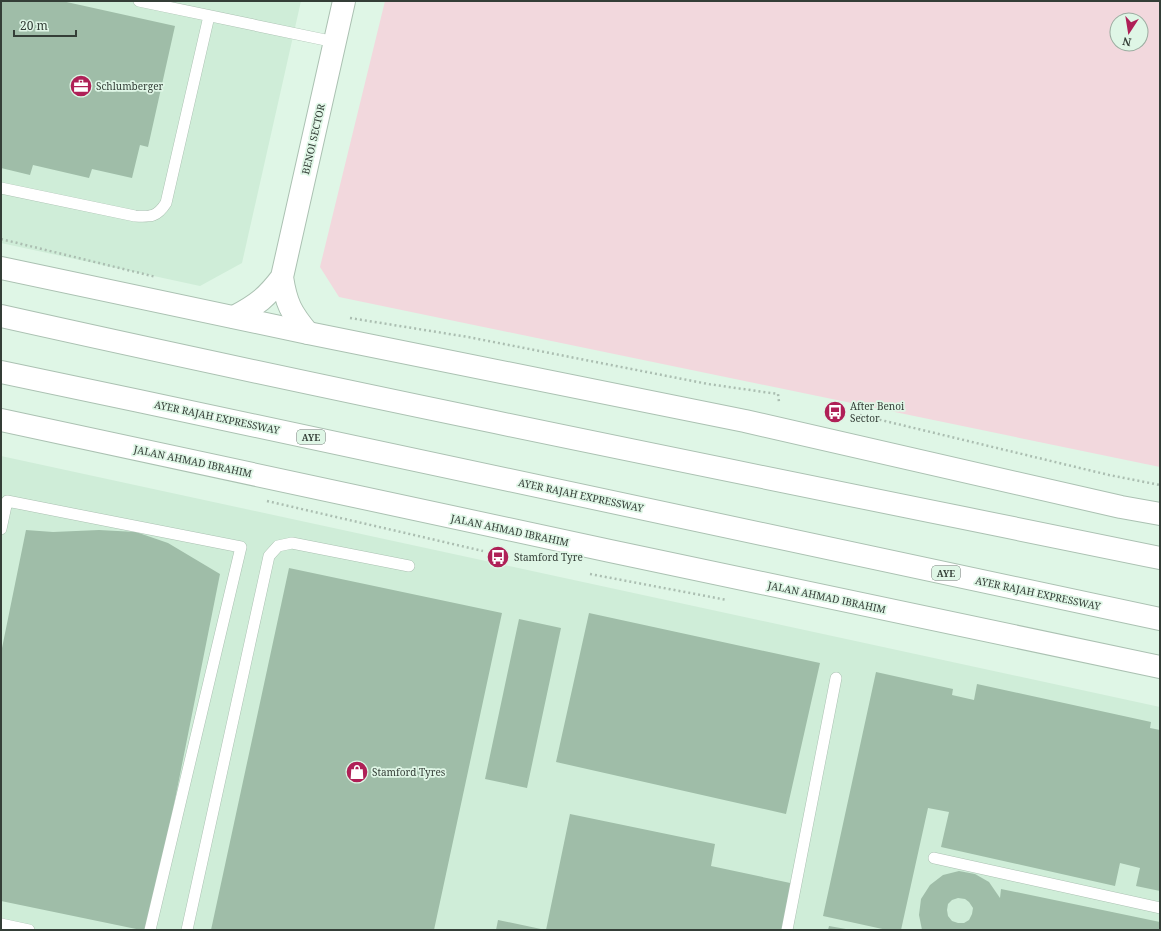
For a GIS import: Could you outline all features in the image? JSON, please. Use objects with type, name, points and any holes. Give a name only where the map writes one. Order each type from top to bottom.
[{"type":"main road","name":"BENOI SECTOR","points":[[308,333],[296,319],[289,307],[282,277],[344,1]]},
{"type":"main road","points":[[1,268],[308,333],[741,420],[1114,505],[1160,514]]},
{"type":"main road","name":"BENOI SECTOR","points":[[234,317],[260,302],[271,292],[282,277]]},
{"type":"main road","points":[[1,316],[604,445],[1160,558]]},
{"type":"main road","name":"AYER RAJAH EXPRESSWAY","points":[[1,372],[1160,619]]},
{"type":"main road","name":"JALAN AHMAD IBRAHIM","points":[[1,420],[1160,667]]},
{"type":"lane","points":[[139,1],[335,42]]},
{"type":"lane","points":[[1,188],[135,216],[148,217],[160,212],[166,203],[209,16]]},
{"type":"lane","points":[[1,529],[7,501],[241,547],[150,930]]},
{"type":"lane","points":[[187,930],[269,556],[278,546],[292,543],[409,566]]},
{"type":"lane","points":[[787,930],[836,678]]},
{"type":"lane","points":[[934,858],[1160,908]]},
{"type":"lane","points":[[1,924],[29,930]]},
{"type":"path","points":[[1,239],[160,278]]},
{"type":"path","points":[[345,317],[468,337],[708,384],[778,394],[779,402]]},
{"type":"path","points":[[860,415],[1109,475],[1160,485]]},
{"type":"path","points":[[263,500],[483,551]]},
{"type":"shaded area","points":[[1,1],[301,1],[242,263],[200,286],[1,243]]},
{"type":"shaded area","points":[[385,1],[1160,1],[1160,467],[339,297],[320,267]]},
{"type":"shaded area","points":[[1,456],[1160,707],[1160,930],[1,930]]},
{"type":"building","name":"Schlumberger","points":[[1,1],[62,1],[175,26],[148,147],[140,145],[132,178],[92,169],[89,178],[33,165],[30,175],[1,168]]},
{"type":"building","points":[[26,530],[53,532],[99,530],[136,532],[168,543],[220,574],[149,930],[141,930],[1,901],[1,653]]},
{"type":"building","name":"Stamford Tyres","points":[[289,568],[502,613],[434,930],[211,930]]},
{"type":"building","points":[[589,613],[820,663],[786,814],[556,762]]},
{"type":"building","points":[[519,619],[561,628],[527,788],[485,779]]},
{"type":"building","points":[[876,672],[953,689],[952,695],[974,700],[977,684],[1151,722],[1150,728],[1160,730],[1160,891],[1136,886],[1140,868],[1120,863],[1115,886],[941,847],[949,812],[928,808],[901,930],[887,930],[823,916]]},
{"type":"building","points":[[570,814],[715,844],[711,866],[795,884],[785,930],[546,930]]},
{"type":"building","points":[[959,871],[975,874],[989,882],[1000,898],[1001,889],[1160,922],[1159,930],[922,930],[919,915],[921,899],[930,885],[943,875]],"holes":[[[958,898],[965,899],[973,908],[969,920],[964,923],[952,921],[948,916],[948,904],[952,900]]]},
{"type":"building","points":[[498,920],[541,929],[541,930],[496,930]]},
{"type":"building","points":[[829,926],[846,929],[846,930],[828,930]]},
{"type":"place","name":"Schlumberger","points":[[81,86]]},
{"type":"place","name":"After Benoi Sector","points":[[835,412]]},
{"type":"place","name":"Stamford Tyre","points":[[498,557]]},
{"type":"place","name":"Stamford Tyres","points":[[357,772]]}]
